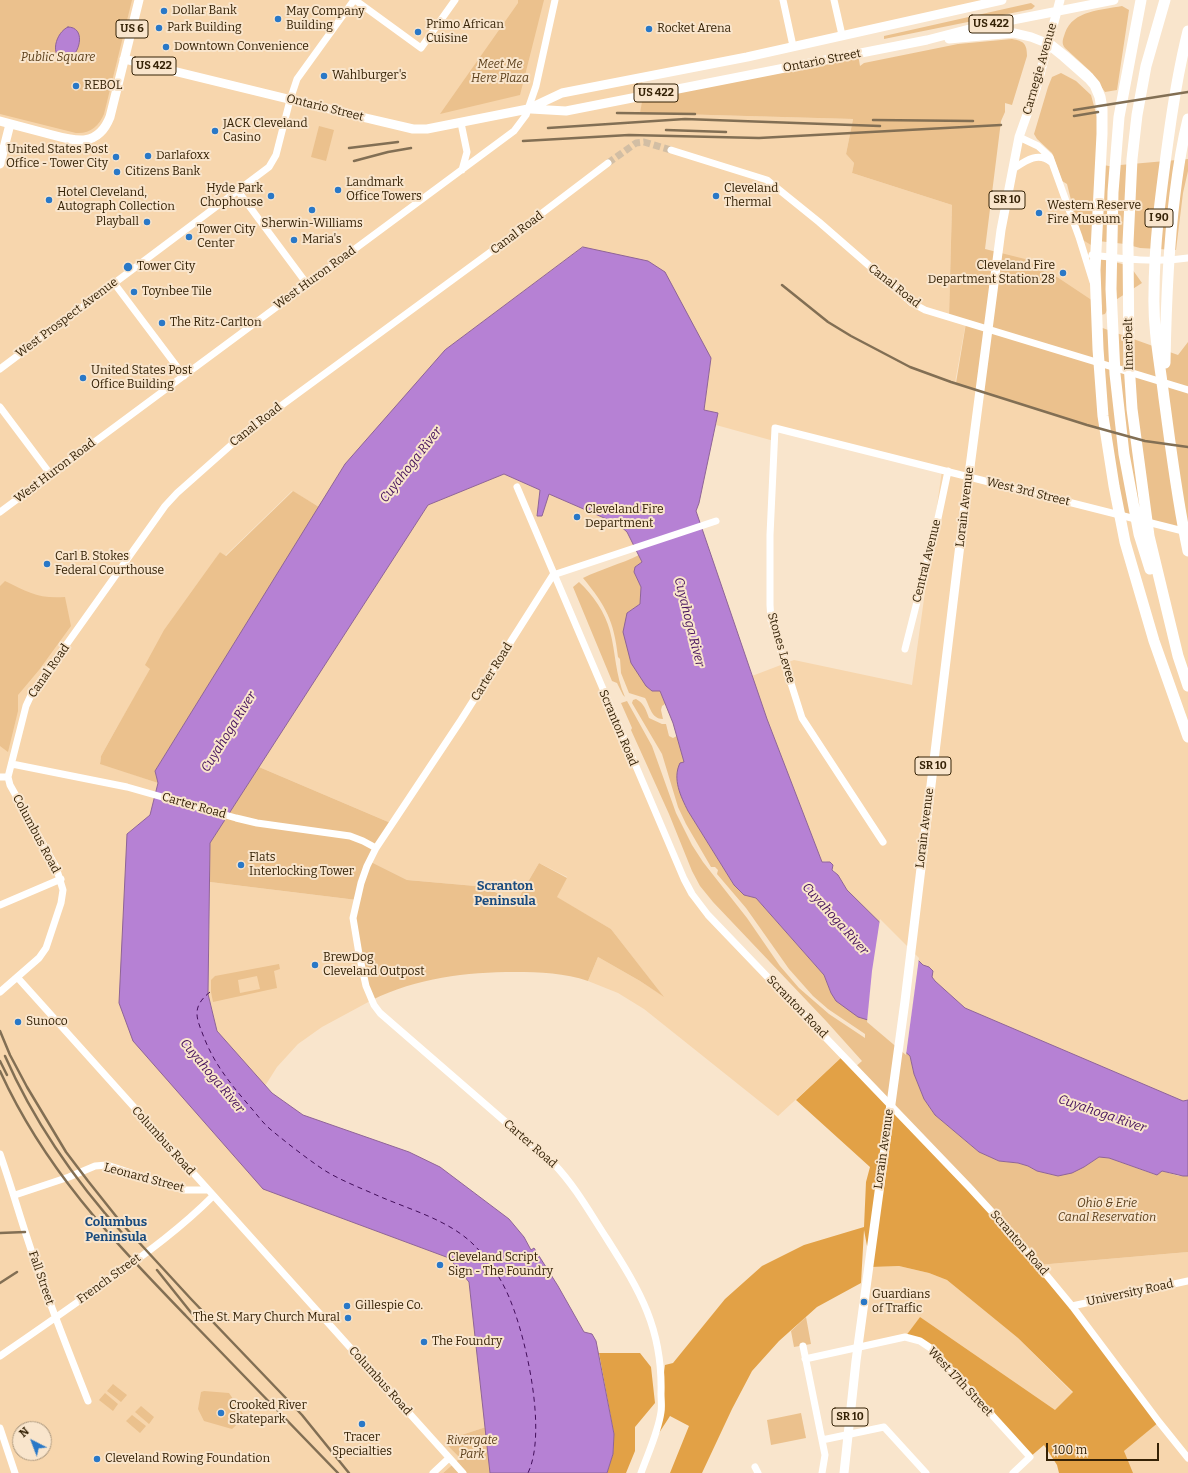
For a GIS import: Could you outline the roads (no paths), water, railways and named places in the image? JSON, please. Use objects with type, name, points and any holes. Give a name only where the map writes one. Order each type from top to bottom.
[{"type":"highway","points":[[1141,0],[1119,116],[1111,252],[1112,318],[1118,410],[1124,454],[1139,534],[1151,574],[1166,608]]},
{"type":"highway","name":"Innerbelt","points":[[1164,5],[1146,66],[1137,115],[1131,180],[1128,243],[1129,363],[1132,409],[1149,536],[1178,656],[1188,686]]},
{"type":"highway","name":"I 90","points":[[1187,35],[1171,123],[1156,239],[1154,296],[1155,332],[1176,492],[1188,550]]},
{"type":"highway","points":[[1048,44],[1073,63],[1095,85],[1100,96],[1102,109],[1102,134],[1096,251],[1096,290],[1098,349],[1103,416],[1114,486],[1125,542],[1154,641],[1188,737]]},
{"type":"highway","points":[[1164,397],[1167,287],[1170,244],[1179,165],[1188,119]]},
{"type":"main road","name":"US 6","points":[[0,121],[74,141],[83,141],[91,138],[102,130],[108,123],[139,0]]},
{"type":"main road","name":"Ontario Street","points":[[124,59],[413,129],[428,129],[528,109],[562,93],[793,46],[1002,0]]},
{"type":"main road","name":"Carnegie Avenue","points":[[1019,137],[1032,102],[1060,0]]},
{"type":"main road","name":"Ontario Street","points":[[528,109],[566,111],[927,40],[977,27],[1114,0]]},
{"type":"main road","points":[[927,40],[1014,33],[1031,37],[1048,44]]},
{"type":"main road","points":[[0,164],[10,124]]},
{"type":"main road","name":"Lorain Avenue","points":[[844,1473],[857,1354],[904,1001],[985,350],[1001,230],[1019,137]]},
{"type":"street","points":[[354,0],[421,48],[455,0]]},
{"type":"street","name":"West Prospect Avenue","points":[[0,369],[272,164],[276,155],[297,79],[354,0]]},
{"type":"street","name":"West Huron Road","points":[[0,512],[514,131],[528,109],[536,86],[555,0]]},
{"type":"street","points":[[783,0],[793,46]]},
{"type":"street","points":[[834,0],[842,35]]},
{"type":"street","points":[[461,123],[467,152],[462,170]]},
{"type":"street","points":[[1019,137],[1038,146],[1048,153],[1096,290]]},
{"type":"street","name":"Canal Road","points":[[671,150],[767,180],[819,222],[912,304],[925,310],[1188,390]]},
{"type":"street","points":[[1013,169],[1027,160],[1037,157],[1044,157],[1053,164]]},
{"type":"street","name":"Canal Road","points":[[8,777],[26,706],[30,697],[165,506],[177,493],[248,430],[500,245],[608,162]]},
{"type":"street","points":[[238,191],[307,284]]},
{"type":"street","points":[[1084,253],[1142,260],[1172,260],[1188,258]]},
{"type":"street","points":[[114,282],[184,376]]},
{"type":"street","points":[[0,407],[51,475]]},
{"type":"street","name":"West 3rd Street","points":[[775,428],[1188,532]]},
{"type":"street","name":"Stones Levee","points":[[775,428],[770,535],[771,620],[802,718],[882,842]]},
{"type":"street","name":"Central Avenue","points":[[905,650],[937,524],[948,471]]},
{"type":"street","name":"Scranton Road","points":[[517,488],[656,816],[692,894],[708,915],[969,1187],[1015,1237],[1072,1306],[1159,1422],[1188,1458]]},
{"type":"street","points":[[553,575],[716,521]]},
{"type":"street","name":"Carter Road","points":[[553,575],[465,713],[376,848],[361,883],[354,918],[355,931],[364,976],[374,1005],[388,1021],[564,1174],[578,1193],[631,1279],[650,1316],[661,1366],[661,1412],[657,1431],[641,1473]]},
{"type":"street","name":"Carter Road","points":[[12,764],[127,787],[257,823],[350,836],[376,848]]},
{"type":"street","points":[[0,777],[8,777]]},
{"type":"street","name":"Columbus Road","points":[[8,777],[10,785],[56,867],[61,879],[63,890],[61,903],[46,948],[39,958],[17,977],[463,1473]]},
{"type":"street","points":[[0,905],[61,879]]},
{"type":"street","points":[[0,992],[17,977]]},
{"type":"street","name":"Fall Street","points":[[0,1154],[55,1318],[88,1401]]},
{"type":"street","name":"Leonard Street","points":[[15,1195],[69,1177],[95,1166],[107,1165],[183,1190],[207,1190]]},
{"type":"street","name":"French Street","points":[[0,1356],[159,1243],[213,1196]]},
{"type":"street","name":"University Road","points":[[1072,1306],[1188,1281]]},
{"type":"street","name":"West 17th Street","points":[[806,1359],[905,1337],[920,1341],[932,1349],[1030,1457],[1013,1473]]},
{"type":"street","points":[[803,1346],[825,1455],[822,1473]]},
{"type":"street","points":[[822,1440],[884,1427],[926,1473]]},
{"type":"street","points":[[0,1428],[15,1473]]},
{"type":"street","points":[[432,1473],[449,1458]]},
{"type":"water","points":[[68,27],[74,28],[78,32],[79,42],[75,54],[66,61],[60,59],[57,55],[56,44],[60,34]]},
{"type":"water","name":"Cuyahoga River","points":[[583,247],[648,261],[665,272],[711,358],[704,410],[718,413],[696,511],[767,719],[822,862],[830,862],[833,865],[832,870],[838,875],[847,890],[923,965],[929,967],[933,971],[932,977],[935,981],[965,1008],[1183,1101],[1188,1100],[1188,1176],[1162,1171],[1157,1175],[1109,1158],[1099,1157],[1072,1173],[1058,1176],[1037,1171],[1018,1163],[999,1161],[979,1152],[935,1115],[924,1099],[914,1074],[910,1056],[868,1020],[858,1017],[836,1001],[824,975],[756,898],[744,895],[734,885],[688,811],[678,788],[678,769],[680,763],[684,762],[673,723],[660,691],[652,691],[646,686],[631,663],[623,632],[627,613],[640,604],[641,587],[634,572],[635,567],[642,562],[627,532],[618,524],[549,494],[542,516],[537,516],[540,490],[504,474],[428,505],[210,843],[208,994],[217,1031],[272,1093],[303,1115],[409,1152],[440,1167],[509,1219],[524,1237],[531,1250],[534,1248],[584,1332],[592,1334],[596,1341],[614,1434],[613,1454],[607,1473],[490,1473],[469,1282],[449,1258],[263,1189],[133,1041],[119,1003],[127,834],[150,815],[158,783],[155,771],[345,464],[445,350]]},
{"type":"tunnel","points":[[608,163],[636,143],[644,142],[671,150]]},
{"type":"railway","points":[[1074,110],[1188,92]]},
{"type":"railway","points":[[1074,116],[1098,112]]},
{"type":"railway","points":[[617,113],[695,114]]},
{"type":"railway","points":[[548,128],[685,119],[880,126]]},
{"type":"railway","points":[[873,120],[973,121]]},
{"type":"railway","points":[[523,141],[629,135],[759,138],[1001,125]]},
{"type":"railway","points":[[666,130],[726,132]]},
{"type":"railway","points":[[349,148],[398,142]]},
{"type":"railway","points":[[354,161],[388,152],[411,148]]},
{"type":"railway","points":[[782,285],[828,322],[851,336],[910,367],[951,382],[1087,425],[1145,441],[1188,447]]},
{"type":"railway","points":[[0,1031],[10,1055],[27,1087],[66,1152],[88,1181],[123,1225],[191,1299],[302,1415],[349,1473]]},
{"type":"railway","points":[[5,1056],[29,1104],[57,1150],[89,1194],[124,1235]]},
{"type":"railway","points":[[0,1061],[7,1075]]},
{"type":"railway","points":[[0,1071],[18,1107],[59,1172],[106,1231],[338,1473]]},
{"type":"railway","points":[[0,1233],[25,1232]]},
{"type":"railway","points":[[157,1270],[193,1315]]},
{"type":"railway","points":[[0,1283],[17,1272]]},
{"type":"place","name":"Dollar Bank","points":[[164,11]]},
{"type":"place","name":"May Company Building","points":[[278,19]]},
{"type":"place","name":"Park Building","points":[[159,28]]},
{"type":"place","name":"Rocket Arena","points":[[649,29]]},
{"type":"place","name":"Primo African Cuisine","points":[[418,32]]},
{"type":"place","name":"Downtown Convenience","points":[[166,47]]},
{"type":"place","name":"Wahlburger's","points":[[324,76]]},
{"type":"place","name":"REBOL","points":[[76,86]]},
{"type":"place","name":"JACK Cleveland Casino","points":[[215,131]]},
{"type":"place","name":"Darlafoxx","points":[[148,156]]},
{"type":"place","name":"United States Post Office - Tower City","points":[[116,157]]},
{"type":"place","name":"Citizens Bank","points":[[117,172]]},
{"type":"place","name":"Landmark Office Towers","points":[[338,190]]},
{"type":"place","name":"Hyde Park Chophouse","points":[[271,196]]},
{"type":"place","name":"Cleveland Thermal","points":[[716,196]]},
{"type":"place","name":"Hotel Cleveland, Autograph Collection","points":[[49,200]]},
{"type":"place","name":"Sherwin-Williams","points":[[312,210]]},
{"type":"place","name":"Western Reserve Fire Museum","points":[[1039,213]]},
{"type":"place","name":"Playball","points":[[147,222]]},
{"type":"place","name":"Tower City Center","points":[[189,237]]},
{"type":"place","name":"Maria's","points":[[294,240]]},
{"type":"place","name":"Tower City","points":[[128,267]]},
{"type":"place","name":"Cleveland Fire Department Station 28","points":[[1063,273]]},
{"type":"place","name":"Toynbee Tile","points":[[134,292]]},
{"type":"place","name":"The Ritz-Carlton","points":[[162,323]]},
{"type":"place","name":"United States Post Office Building","points":[[83,378]]},
{"type":"place","name":"Cleveland Fire Department","points":[[577,517]]},
{"type":"place","name":"Carl B. Stokes Federal Courthouse","points":[[47,564]]},
{"type":"place","name":"Flats Interlocking Tower","points":[[241,865]]},
{"type":"place","name":"BrewDog Cleveland Outpost","points":[[315,965]]},
{"type":"place","name":"Sunoco","points":[[18,1022]]},
{"type":"place","name":"Cleveland Script Sign - The Foundry","points":[[440,1265]]},
{"type":"place","name":"Guardians of Traffic","points":[[864,1302]]},
{"type":"place","name":"Gillespie Co.","points":[[347,1306]]},
{"type":"place","name":"The St. Mary Church Mural","points":[[348,1318]]},
{"type":"place","name":"The Foundry","points":[[424,1342]]},
{"type":"place","name":"Crooked River Skatepark","points":[[221,1413]]},
{"type":"place","name":"Tracer Specialties","points":[[362,1424]]},
{"type":"place","name":"Cleveland Rowing Foundation","points":[[97,1459]]},
{"type":"district","name":"Scranton Peninsula","points":[[505,894]]},
{"type":"district","name":"Columbus Peninsula","points":[[116,1230]]},
{"type":"park label","name":"Public Square","points":[[58,58]]},
{"type":"park label","name":"Meet Me Here Plaza","points":[[500,72]]},
{"type":"park label","name":"Ohio & Erie Canal Reservation","points":[[1107,1211]]},
{"type":"park label","name":"Rivergate Park","points":[[472,1448]]}]
